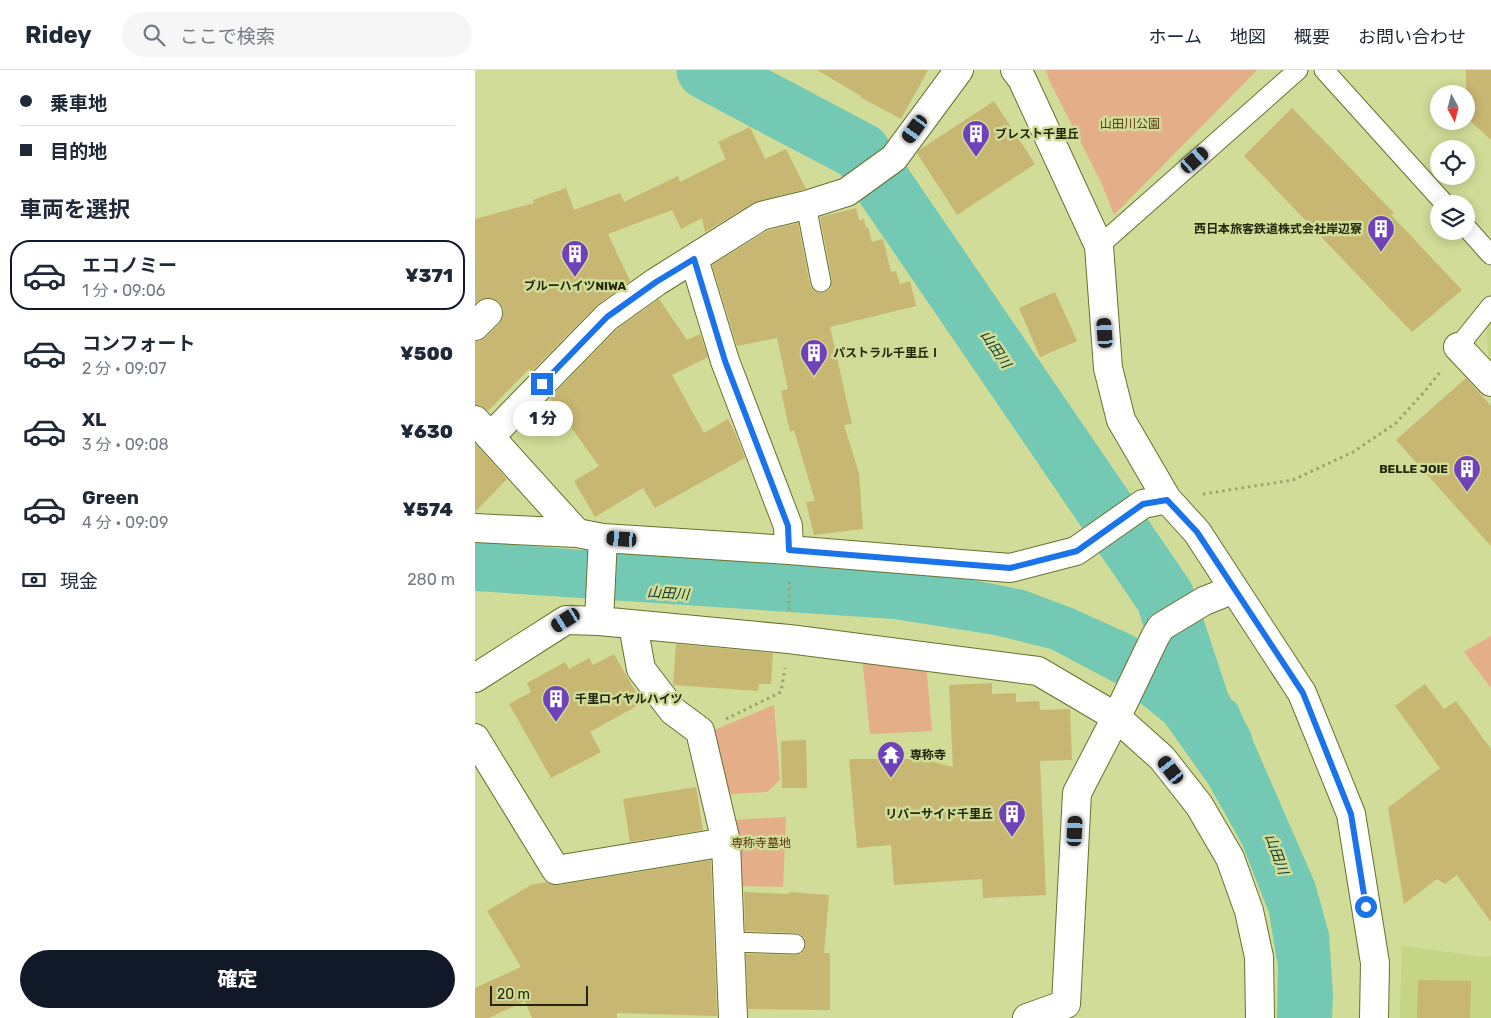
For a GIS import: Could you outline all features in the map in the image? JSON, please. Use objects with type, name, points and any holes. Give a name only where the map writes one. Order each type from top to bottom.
[{"type":"street","points":[[577,534],[483,428],[607,317],[656,282],[761,216],[806,205],[847,192],[894,158],[959,70]]},
{"type":"street","points":[[1015,70],[1022,80],[1099,246],[1108,368],[1121,420],[1167,500],[1197,532],[1303,693],[1351,814],[1375,963],[1373,1018]]},
{"type":"street","points":[[694,259],[725,361],[788,526],[789,550]]},
{"type":"street","points":[[1458,347],[1491,382]]},
{"type":"street","points":[[475,528],[577,534],[603,538],[789,550],[1010,568],[1077,551],[1143,504],[1167,500]]},
{"type":"street","points":[[599,621],[603,538]]},
{"type":"street","points":[[1027,1018],[1066,1004],[1077,793],[1158,632],[1203,601],[1234,589]]},
{"type":"street","points":[[475,678],[566,620],[599,621],[789,639],[1039,672],[1118,714],[1162,758],[1199,805],[1230,858],[1249,911],[1259,957],[1260,1018]]},
{"type":"street","points":[[633,625],[641,669],[673,712],[700,731],[726,842],[733,1018]]},
{"type":"street","points":[[475,738],[556,870],[726,842]]},
{"type":"lane","points":[[1099,246],[1298,70]]},
{"type":"lane","points":[[1325,70],[1437,195]]},
{"type":"lane","points":[[806,205],[821,282]]},
{"type":"lane","points":[[1475,237],[1491,255]]},
{"type":"lane","points":[[1458,347],[1491,306]]},
{"type":"lane","points":[[730,942],[795,944]]},
{"type":"path","points":[[1167,500],[1293,480],[1353,452],[1397,423],[1425,391],[1458,347]]},
{"type":"path","points":[[700,731],[781,692],[789,639],[789,550]]},
{"type":"shaded area","points":[[1491,323],[1491,363],[1489,361],[1486,328]]},
{"type":"shaded area","points":[[1402,946],[1484,957],[1491,956],[1491,1018],[1400,1018]]},
{"type":"green space","name":"山田川公園","points":[[1046,70],[1257,70],[1114,215],[1102,184],[1049,80]]},
{"type":"green space","points":[[1491,636],[1491,688],[1464,652]]},
{"type":"green space","points":[[862,657],[926,664],[932,731],[870,734]]},
{"type":"green space","points":[[774,705],[780,780],[767,792],[729,794],[705,734]]},
{"type":"green space","name":"専称寺墓地","points":[[786,817],[783,887],[738,886],[742,865],[731,820]]},
{"type":"water","points":[[475,542],[958,577],[1024,590],[1072,608],[1132,635],[1208,682],[1237,704],[1315,883],[1329,934],[1333,994],[1332,1018],[1277,1018],[1278,967],[1269,913],[1242,844],[1209,785],[1165,723],[1117,684],[1051,649],[995,635],[894,619],[475,591]]},
{"type":"building","points":[[817,70],[928,70],[901,119],[860,97]]},
{"type":"building","points":[[1466,70],[1491,70],[1491,140],[1475,125],[1475,85],[1466,85]]},
{"type":"building","name":"ブレスト千里丘","points":[[994,101],[1035,164],[957,215],[917,153]]},
{"type":"building","name":"西日本旅客鉄道株式会社岸辺寮","points":[[1292,108],[1394,213],[1391,215],[1462,290],[1412,332],[1244,156]]},
{"type":"building","points":[[750,127],[765,159],[786,149],[806,189],[753,203],[705,232],[702,218],[681,229],[672,210],[608,234],[630,281],[596,306],[531,372],[529,369],[488,411],[480,405],[475,405],[475,341],[486,337],[499,324],[503,317],[503,309],[499,302],[493,298],[483,298],[475,304],[475,219],[534,203],[533,200],[566,188],[574,210],[620,193],[624,202],[678,176],[680,182],[726,159],[718,142]]},
{"type":"building","points":[[856,208],[859,220],[864,219],[866,228],[868,227],[872,242],[883,239],[891,272],[896,271],[900,284],[910,281],[916,306],[830,327],[852,424],[844,425],[859,473],[863,529],[814,535],[806,502],[815,501],[794,430],[790,432],[781,391],[788,389],[777,338],[737,346],[712,265],[767,231],[798,223],[810,285],[813,290],[824,293],[829,290],[832,280],[820,217]]},
{"type":"building","points":[[1055,292],[1077,341],[1040,357],[1019,308]]},
{"type":"building","points":[[659,299],[687,340],[700,334],[708,357],[672,375],[704,433],[728,419],[745,458],[655,508],[643,488],[595,517],[574,481],[599,466],[550,398],[617,329]]},
{"type":"building","name":"BELLE JOIE","points":[[1466,378],[1491,406],[1491,546],[1396,440]]},
{"type":"building","points":[[475,443],[507,479],[475,512]]},
{"type":"building","points":[[676,644],[773,653],[771,684],[759,684],[758,691],[673,685]]},
{"type":"building","name":"千里ロイヤルハイツ","points":[[614,654],[642,703],[590,732],[601,752],[551,778],[509,704],[531,692],[527,683],[565,662],[569,669],[589,658],[593,665]]},
{"type":"building","points":[[992,683],[992,694],[1016,693],[1016,702],[1039,701],[1040,710],[1070,709],[1072,760],[1040,761],[1046,895],[983,898],[982,879],[894,885],[891,845],[857,848],[849,759],[923,759],[953,767],[949,685]]},
{"type":"building","points":[[1425,684],[1444,709],[1456,701],[1491,749],[1491,922],[1457,875],[1445,884],[1437,879],[1404,904],[1388,808],[1440,768],[1395,706]]},
{"type":"building","points":[[806,740],[807,788],[782,788],[781,741]]},
{"type":"building","points":[[696,787],[703,830],[630,842],[623,799]]},
{"type":"building","points":[[711,860],[717,1016],[617,1013],[617,1018],[532,1018],[525,1001],[489,1018],[475,1018],[475,988],[521,967],[487,911],[531,885],[547,882],[559,885]]},
{"type":"building","points":[[744,892],[789,894],[789,892],[829,895],[824,953],[830,953],[830,1010],[748,1009],[746,954],[801,954],[806,944],[805,938],[796,933],[745,931]]},
{"type":"building","points":[[1418,980],[1471,981],[1470,1018],[1417,1018]]},
{"type":"waterway","name":"山田川","points":[[706,70],[861,152],[1165,597],[1201,706],[1223,743]]},
{"type":"place","name":"ブレスト千里丘","points":[[976,158]]},
{"type":"place","name":"西日本旅客鉄道株式会社岸辺寮","points":[[1381,253]]},
{"type":"place","name":"ブルーハイツNIWA","points":[[575,278]]},
{"type":"place","name":"パストラル千里丘Ⅰ","points":[[814,377]]},
{"type":"place","name":"BELLE JOIE","points":[[1467,493]]},
{"type":"place","name":"千里ロイヤルハイツ","points":[[556,723]]},
{"type":"place","name":"専称寺","points":[[891,779]]},
{"type":"place","name":"リバーサイド千里丘","points":[[1012,838]]},
{"type":"route","points":[[542,384],[607,317],[656,282],[694,259],[725,361],[788,526],[789,550],[1010,568],[1077,551],[1143,504],[1167,500],[1197,532],[1303,693],[1351,814],[1366,907]]}]
